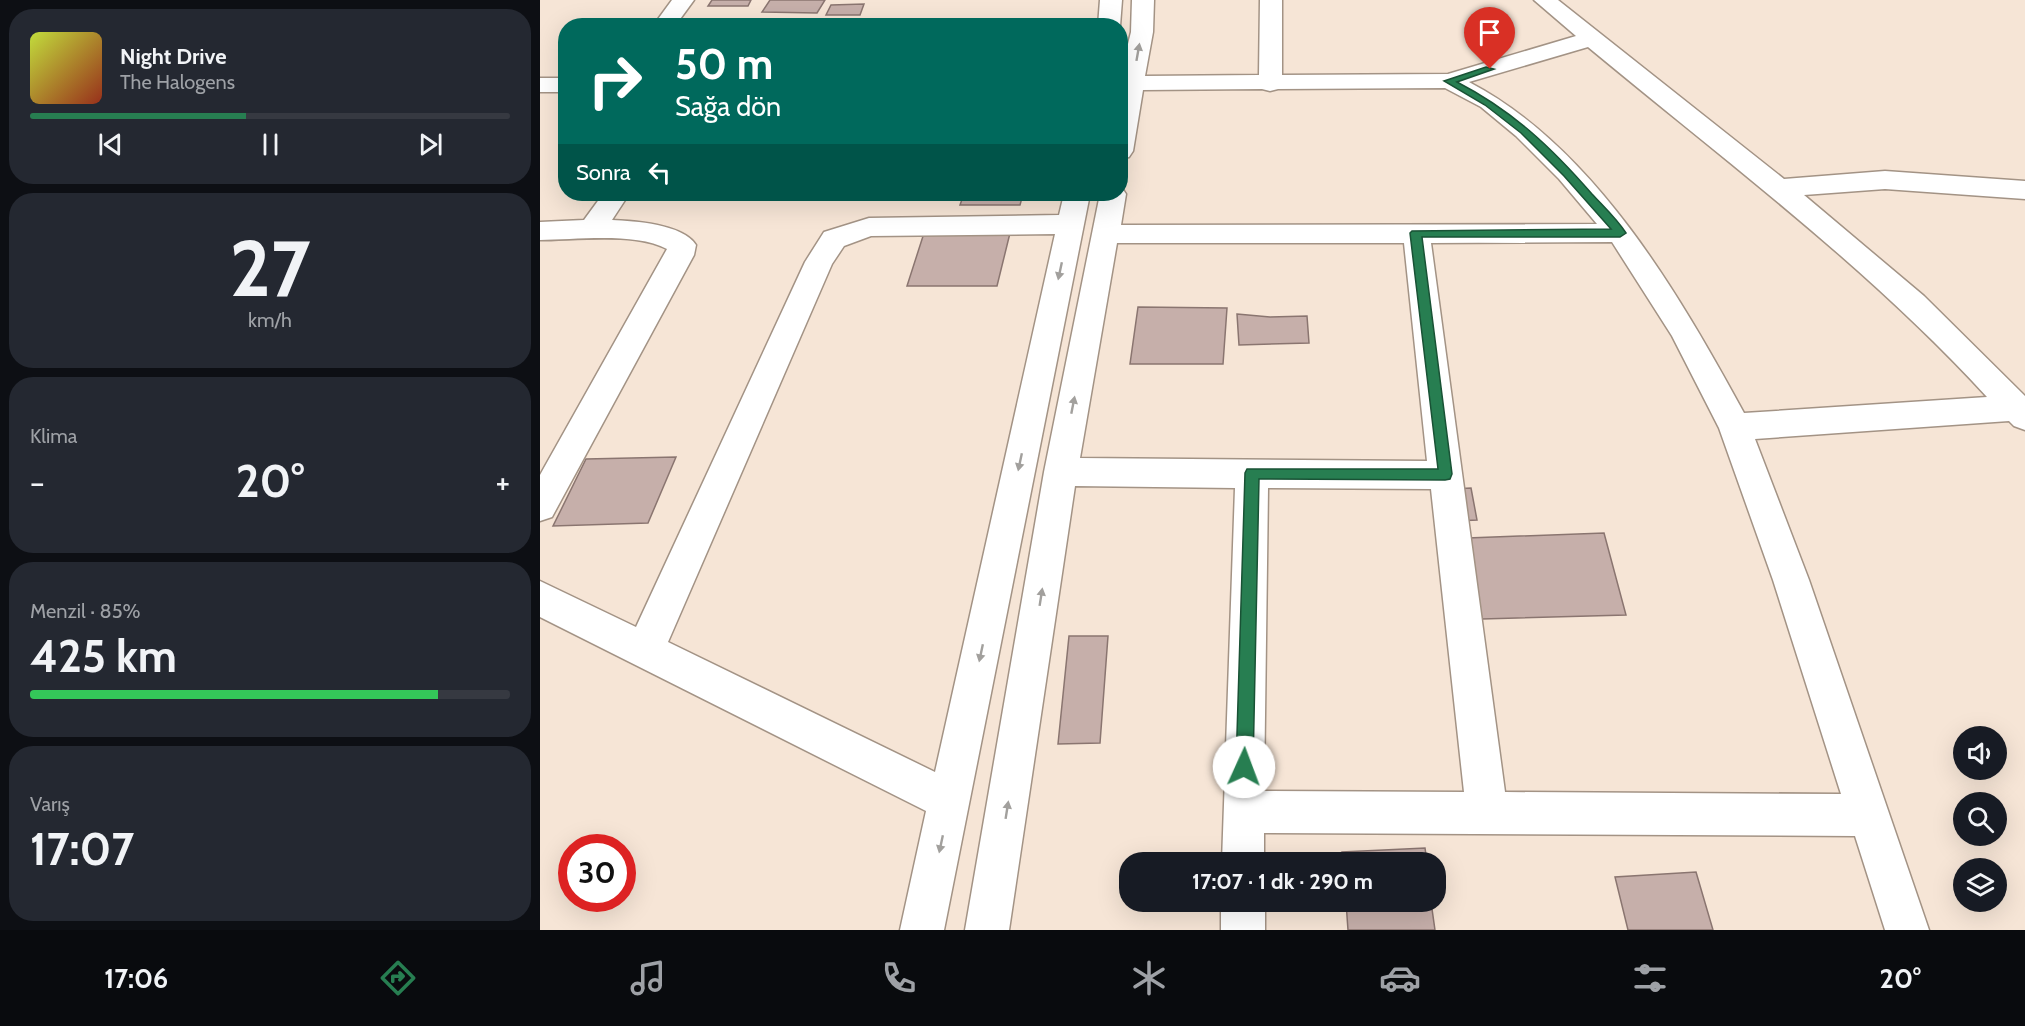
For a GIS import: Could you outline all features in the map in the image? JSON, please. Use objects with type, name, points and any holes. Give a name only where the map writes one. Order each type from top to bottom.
[{"type":"street","points":[[670,18],[683,0]]},
{"type":"street","points":[[1110,18],[1111,0]]},
{"type":"street","points":[[1128,80],[1142,32],[1143,0]]},
{"type":"street","points":[[1270,84],[1271,0]]},
{"type":"street","points":[[1545,0],[1778,188],[1944,332],[2021,412]]},
{"type":"street","points":[[1128,83],[1270,84],[1449,81],[1591,39]]},
{"type":"street","points":[[1449,81],[1489,102],[1525,131],[1568,173],[1620,233],[1684,330],[1735,427],[1791,580],[1907,930]]},
{"type":"street","points":[[540,85],[558,85]]},
{"type":"street","points":[[1778,188],[1885,180],[2025,190]]},
{"type":"street","points":[[591,231],[611,201]]},
{"type":"street","points":[[987,930],[1061,472],[1112,201]]},
{"type":"street","points":[[645,650],[819,262],[834,239],[869,227],[1073,209],[922,930]]},
{"type":"street","points":[[540,231],[647,232],[671,237],[682,245],[680,255],[540,506]]},
{"type":"street","points":[[1416,233],[1487,813]]},
{"type":"street","points":[[1105,234],[1620,233]]},
{"type":"street","points":[[1735,427],[2021,412]]},
{"type":"street","points":[[1061,472],[1445,474]]},
{"type":"street","points":[[1243,852],[1252,473]]},
{"type":"street","points":[[540,598],[950,801]]},
{"type":"street","points":[[1243,812],[1869,815]]},
{"type":"street","points":[[1243,912],[1243,930]]},
{"type":"building","points":[[712,0],[751,0],[748,6],[708,6]]},
{"type":"building","points":[[770,0],[825,0],[817,13],[762,12]]},
{"type":"building","points":[[864,4],[860,15],[826,15],[831,5]]},
{"type":"building","points":[[961,201],[1021,201],[1020,205],[960,205]]},
{"type":"building","points":[[1011,229],[997,286],[907,286],[925,230]]},
{"type":"building","points":[[1138,307],[1227,308],[1223,364],[1130,364]]},
{"type":"building","points":[[1237,314],[1270,317],[1307,316],[1309,343],[1239,345]]},
{"type":"building","points":[[676,457],[648,523],[553,526],[586,459]]},
{"type":"building","points":[[1471,488],[1477,520],[1457,521],[1452,489]]},
{"type":"building","points":[[1604,533],[1626,615],[1482,619],[1468,538]]},
{"type":"building","points":[[1069,636],[1108,636],[1100,743],[1058,744]]},
{"type":"building","points":[[1425,848],[1426,852],[1342,852]]},
{"type":"building","points":[[1696,872],[1713,930],[1628,930],[1615,877]]},
{"type":"building","points":[[1347,912],[1432,912],[1435,930],[1348,930]]},
{"type":"route","points":[[1244,767],[1252,473],[1445,474],[1416,233],[1620,233],[1568,173],[1525,131],[1489,102],[1449,81],[1490,69]]}]
